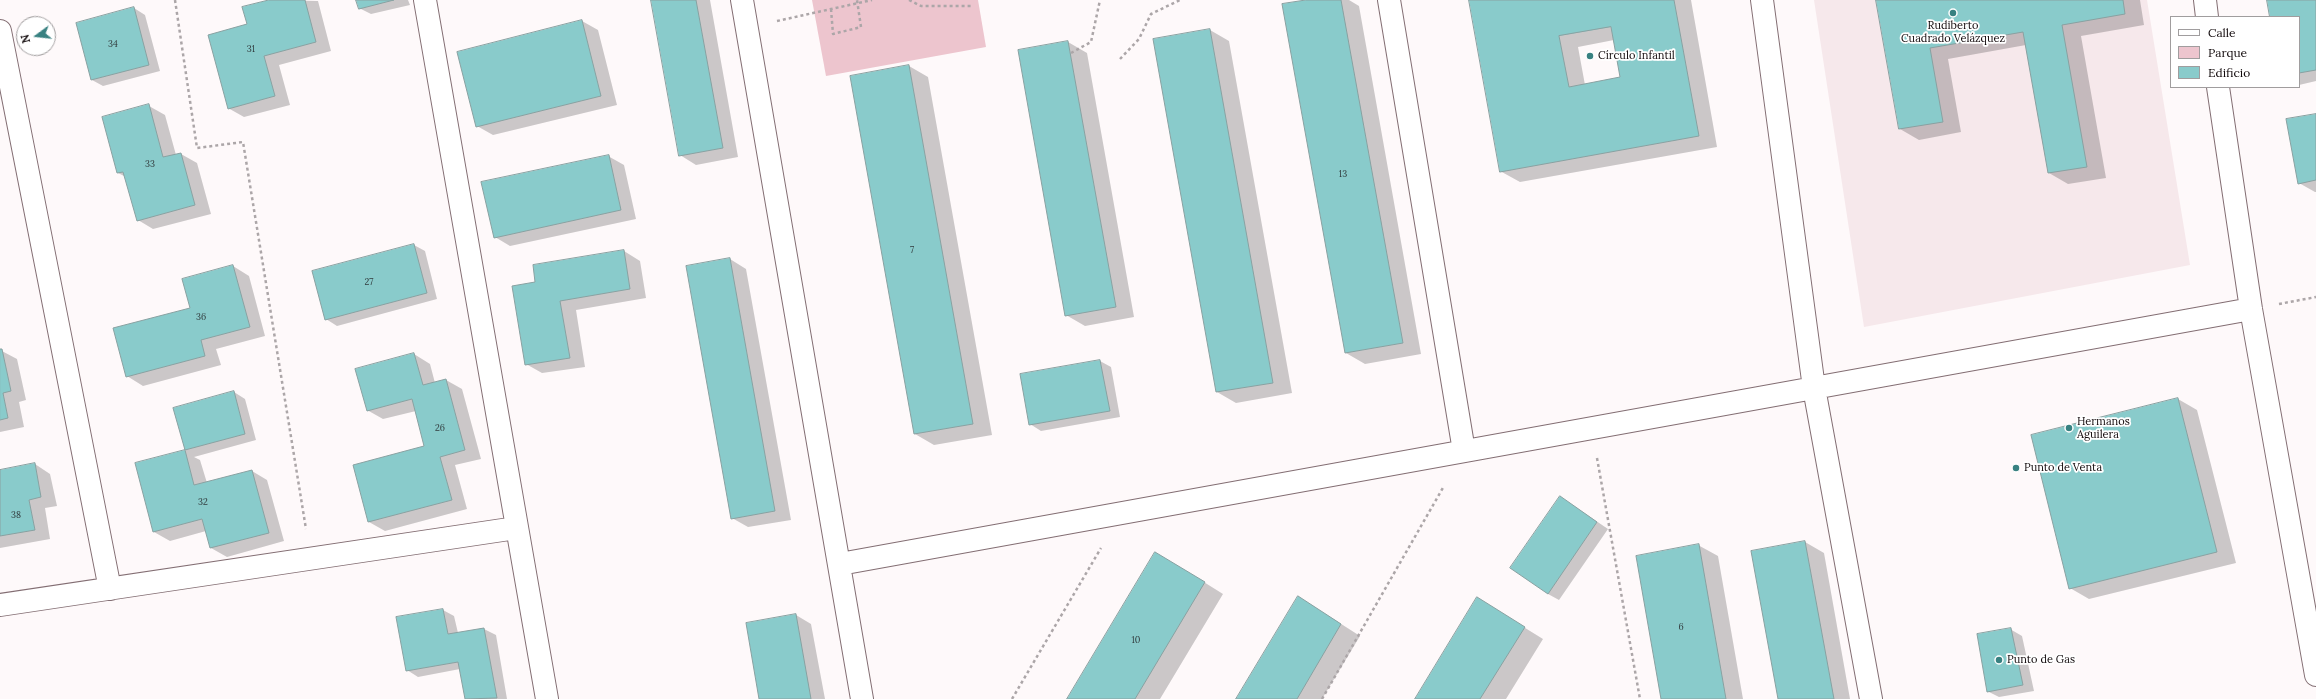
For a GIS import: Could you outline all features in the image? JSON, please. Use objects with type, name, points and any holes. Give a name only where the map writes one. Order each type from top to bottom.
[{"type":"street","points":[[425,0],[547,699]]},
{"type":"street","points":[[742,0],[862,699]]},
{"type":"street","points":[[1389,0],[1464,451]]},
{"type":"street","points":[[1762,0],[1814,388],[1871,699]]},
{"type":"street","points":[[2205,0],[2207,16]]},
{"type":"street","points":[[0,31],[110,589]]},
{"type":"street","points":[[2218,88],[2251,309],[2316,675]]},
{"type":"street","points":[[840,564],[2251,309]]},
{"type":"street","points":[[0,605],[516,528]]},
{"type":"path","points":[[175,0],[197,148],[243,142],[311,559]]},
{"type":"path","points":[[777,21],[857,2],[872,0]]},
{"type":"path","points":[[909,0],[921,6],[972,6]]},
{"type":"path","points":[[1071,54],[1091,42],[1100,0]]},
{"type":"path","points":[[1120,59],[1139,39],[1151,14],[1180,0]]},
{"type":"path","points":[[831,9],[833,34],[860,27],[857,2]]},
{"type":"path","points":[[2251,309],[2316,297]]},
{"type":"path","points":[[1591,428],[1640,699]]},
{"type":"path","points":[[1322,699],[1464,451]]},
{"type":"path","points":[[1012,699],[1122,513]]},
{"type":"shaded area","points":[[1814,0],[2147,0],[2190,265],[1864,327]]},
{"type":"green space","points":[[812,0],[978,0],[986,47],[826,76]]},
{"type":"building","points":[[269,0],[305,0],[316,42],[264,56],[275,96],[228,109],[208,35],[247,24],[242,7]]},
{"type":"building","points":[[356,0],[394,0],[359,9]]},
{"type":"building","points":[[651,0],[696,0],[723,148],[679,156]]},
{"type":"building","points":[[1306,0],[1341,0],[1403,343],[1345,353],[1282,4]]},
{"type":"building","points":[[1469,0],[1674,0],[1699,136],[1500,172]],"holes":[[[1611,27],[1620,77],[1569,87],[1559,36]]]},
{"type":"building","points":[[1876,0],[2123,0],[2125,14],[2062,25],[2087,167],[2048,173],[2023,32],[1930,48],[1943,122],[1899,129]]},
{"type":"building","points":[[2267,0],[2316,0],[2316,70],[2300,73],[2300,16],[2270,16]]},
{"type":"building","points":[[134,7],[149,65],[91,80],[76,23]]},
{"type":"building","points":[[582,20],[601,96],[476,127],[457,52]]},
{"type":"building","points":[[1210,29],[1273,383],[1216,392],[1153,39]]},
{"type":"building","points":[[1068,41],[1116,307],[1065,316],[1018,50]]},
{"type":"building","points":[[909,65],[973,424],[914,434],[850,76]]},
{"type":"building","points":[[149,104],[163,157],[181,153],[195,205],[137,221],[123,172],[117,173],[102,117]]},
{"type":"building","points":[[2316,114],[2316,180],[2298,184],[2286,119]]},
{"type":"building","points":[[609,155],[621,210],[494,238],[481,182]]},
{"type":"building","points":[[414,244],[427,293],[325,320],[312,271]]},
{"type":"building","points":[[624,250],[630,289],[560,301],[570,358],[525,365],[512,286],[535,282],[533,265]]},
{"type":"building","points":[[730,258],[775,511],[731,519],[686,266]]},
{"type":"building","points":[[233,265],[250,327],[201,340],[205,356],[126,377],[113,328],[190,308],[182,279]]},
{"type":"building","points":[[0,349],[2,349],[11,391],[3,393],[8,418],[0,420]]},
{"type":"building","points":[[414,353],[423,385],[446,379],[465,450],[440,457],[452,500],[368,522],[353,465],[424,446],[412,399],[367,411],[355,369]]},
{"type":"building","points":[[1100,360],[1110,411],[1029,425],[1020,374]]},
{"type":"building","points":[[234,391],[245,434],[185,450],[173,408]]},
{"type":"building","points":[[2178,398],[2217,552],[2069,589],[2031,435]]},
{"type":"building","points":[[185,450],[194,485],[252,470],[269,533],[210,548],[202,519],[153,532],[135,463]]},
{"type":"building","points":[[35,463],[41,497],[29,500],[35,530],[0,536],[0,470]]},
{"type":"building","points":[[1560,496],[1597,522],[1548,594],[1510,568]]},
{"type":"building","points":[[1805,541],[1834,699],[1778,699],[1751,551]]},
{"type":"building","points":[[1699,544],[1726,699],[1661,699],[1636,556]]},
{"type":"building","points":[[1155,552],[1205,582],[1135,699],[1067,699]]},
{"type":"building","points":[[1298,596],[1341,624],[1297,699],[1236,699]]},
{"type":"building","points":[[1477,597],[1525,627],[1480,699],[1415,699]]},
{"type":"building","points":[[443,609],[448,634],[484,628],[497,698],[465,699],[458,662],[406,671],[396,617]]},
{"type":"building","points":[[796,614],[811,699],[759,699],[746,623]]},
{"type":"building","name":"Punto de Gas","points":[[2011,628],[2023,685],[1987,692],[1977,634]]},
{"type":"place","name":"Rudiberto Cuadrado Velázquez","points":[[1953,13]]},
{"type":"place","name":"Círculo Infantil","points":[[1590,56]]},
{"type":"place","name":"Hermanos Aguilera","points":[[2069,428]]},
{"type":"place","name":"Punto de Venta","points":[[2016,468]]},
{"type":"place","name":"Punto de Gas","points":[[1999,660]]}]
